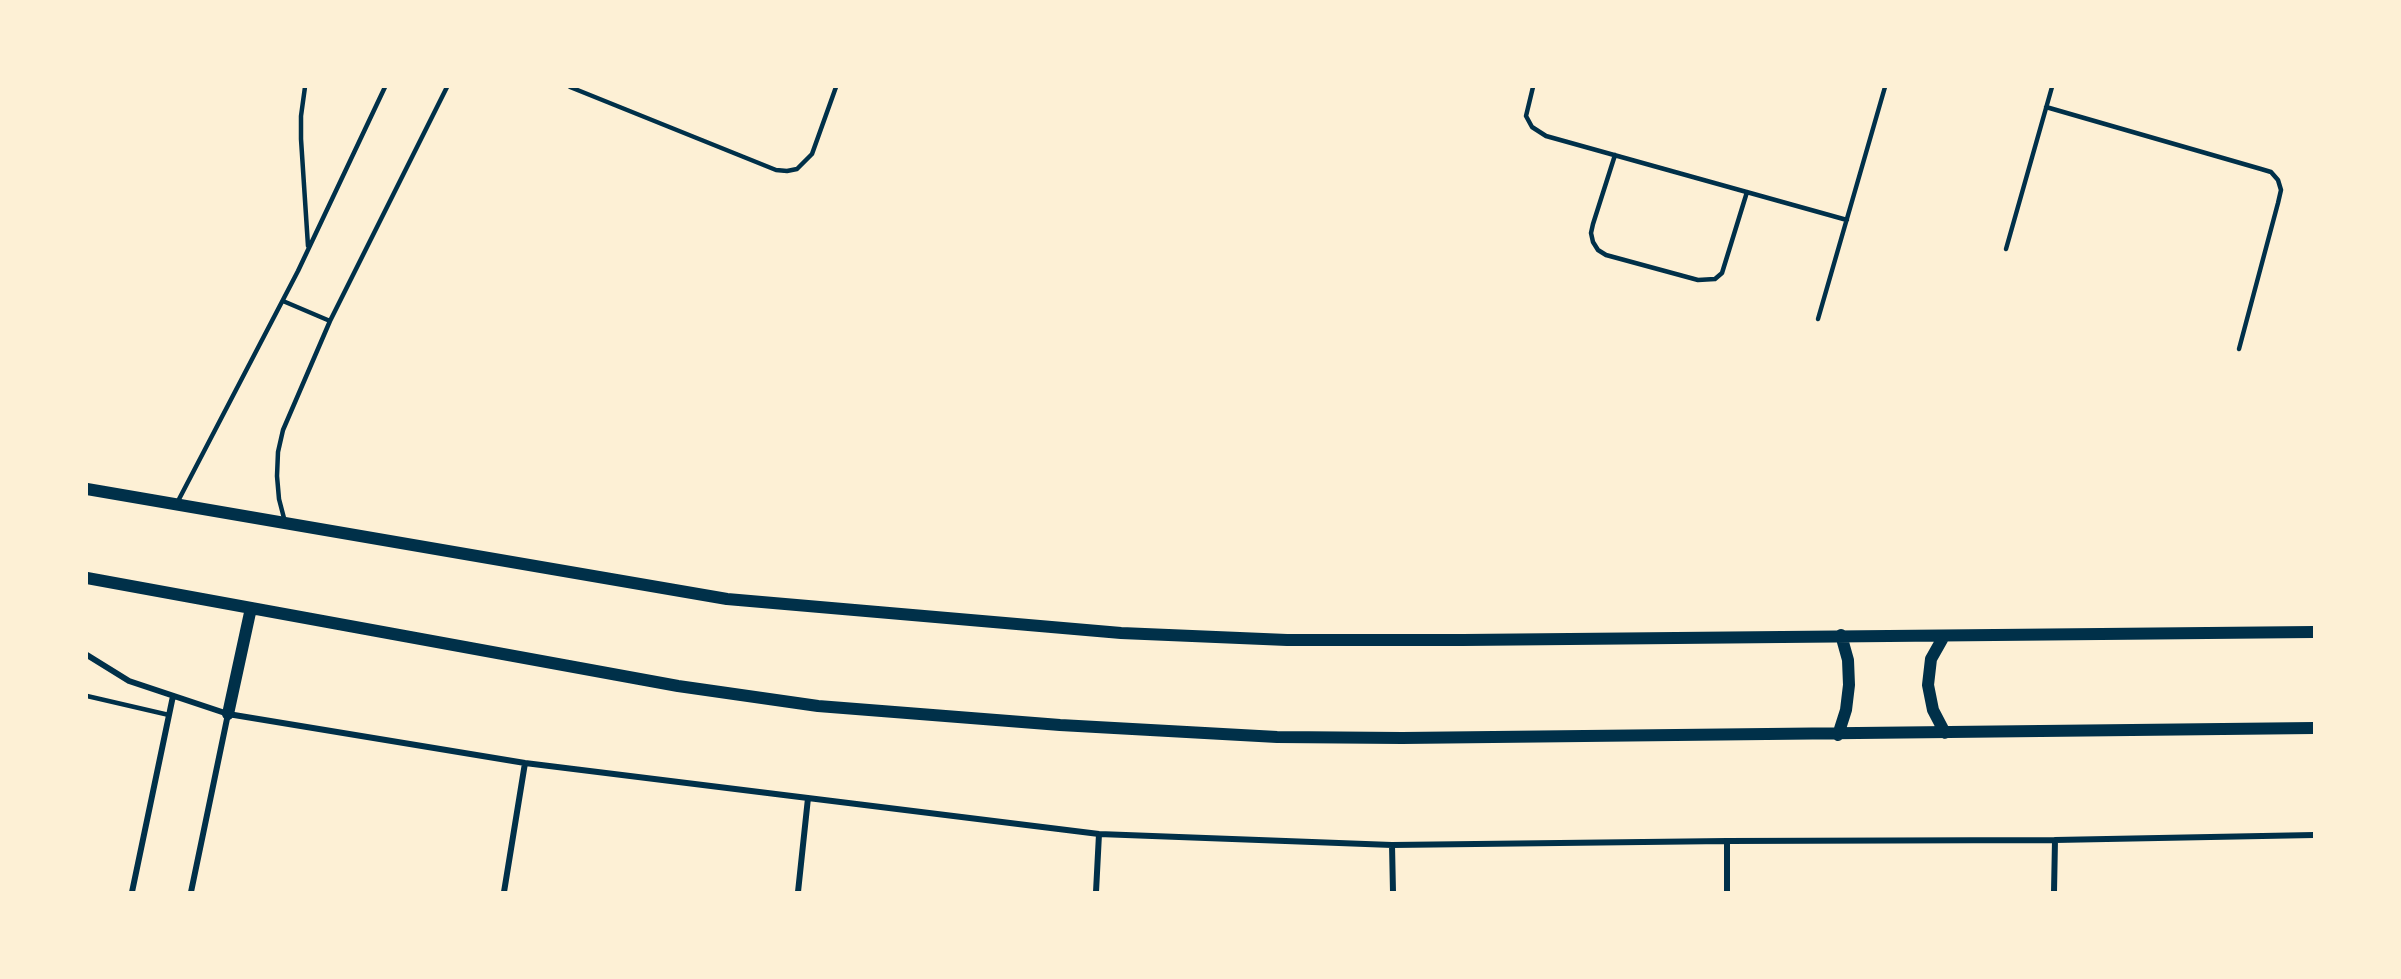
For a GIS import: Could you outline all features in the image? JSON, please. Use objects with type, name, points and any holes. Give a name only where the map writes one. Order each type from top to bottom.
[{"type":"main road","points":[[87,489],[727,599],[1121,633],[1287,640],[1463,640],[2314,632]]},
{"type":"main road","points":[[87,578],[572,668],[818,706],[1048,724],[1277,737],[1402,738],[2314,728]]},
{"type":"main road","points":[[228,714],[251,608]]},
{"type":"main road","points":[[1838,735],[1846,710],[1850,686],[1848,660],[1841,635]]},
{"type":"main road","points":[[1944,636],[1932,659],[1928,685],[1933,710],[1945,733]]},
{"type":"street","points":[[87,656],[129,681],[228,714],[525,763],[1099,834],[1392,845],[2055,840],[2314,835]]},
{"type":"street","points":[[132,892],[172,696]]},
{"type":"street","points":[[191,892],[228,714]]},
{"type":"street","points":[[504,892],[525,763]]},
{"type":"street","points":[[798,892],[808,798]]},
{"type":"street","points":[[1096,892],[1099,834]]},
{"type":"street","points":[[2055,840],[2055,892]]},
{"type":"street","points":[[1727,841],[1727,892]]},
{"type":"street","points":[[1392,845],[1393,892]]},
{"type":"lane","points":[[305,87],[301,139],[309,248]]},
{"type":"lane","points":[[177,503],[283,301],[385,87]]},
{"type":"lane","points":[[285,522],[279,499],[277,476],[278,452],[283,430],[330,321],[447,87]]},
{"type":"lane","points":[[570,87],[776,170],[787,171],[797,169],[806,163],[812,154],[836,87]]},
{"type":"lane","points":[[1533,87],[1526,116],[1532,127],[1546,136],[1847,220]]},
{"type":"lane","points":[[1818,319],[1885,87]]},
{"type":"lane","points":[[2006,249],[2052,87]]},
{"type":"lane","points":[[2046,107],[2271,172],[2278,180],[2281,190],[2239,349]]},
{"type":"lane","points":[[1615,155],[1591,233],[1598,250],[1606,255],[1686,277],[1707,281],[1715,279],[1722,273],[1747,192]]},
{"type":"lane","points":[[283,301],[330,321]]},
{"type":"lane","points":[[87,696],[169,716]]}]
